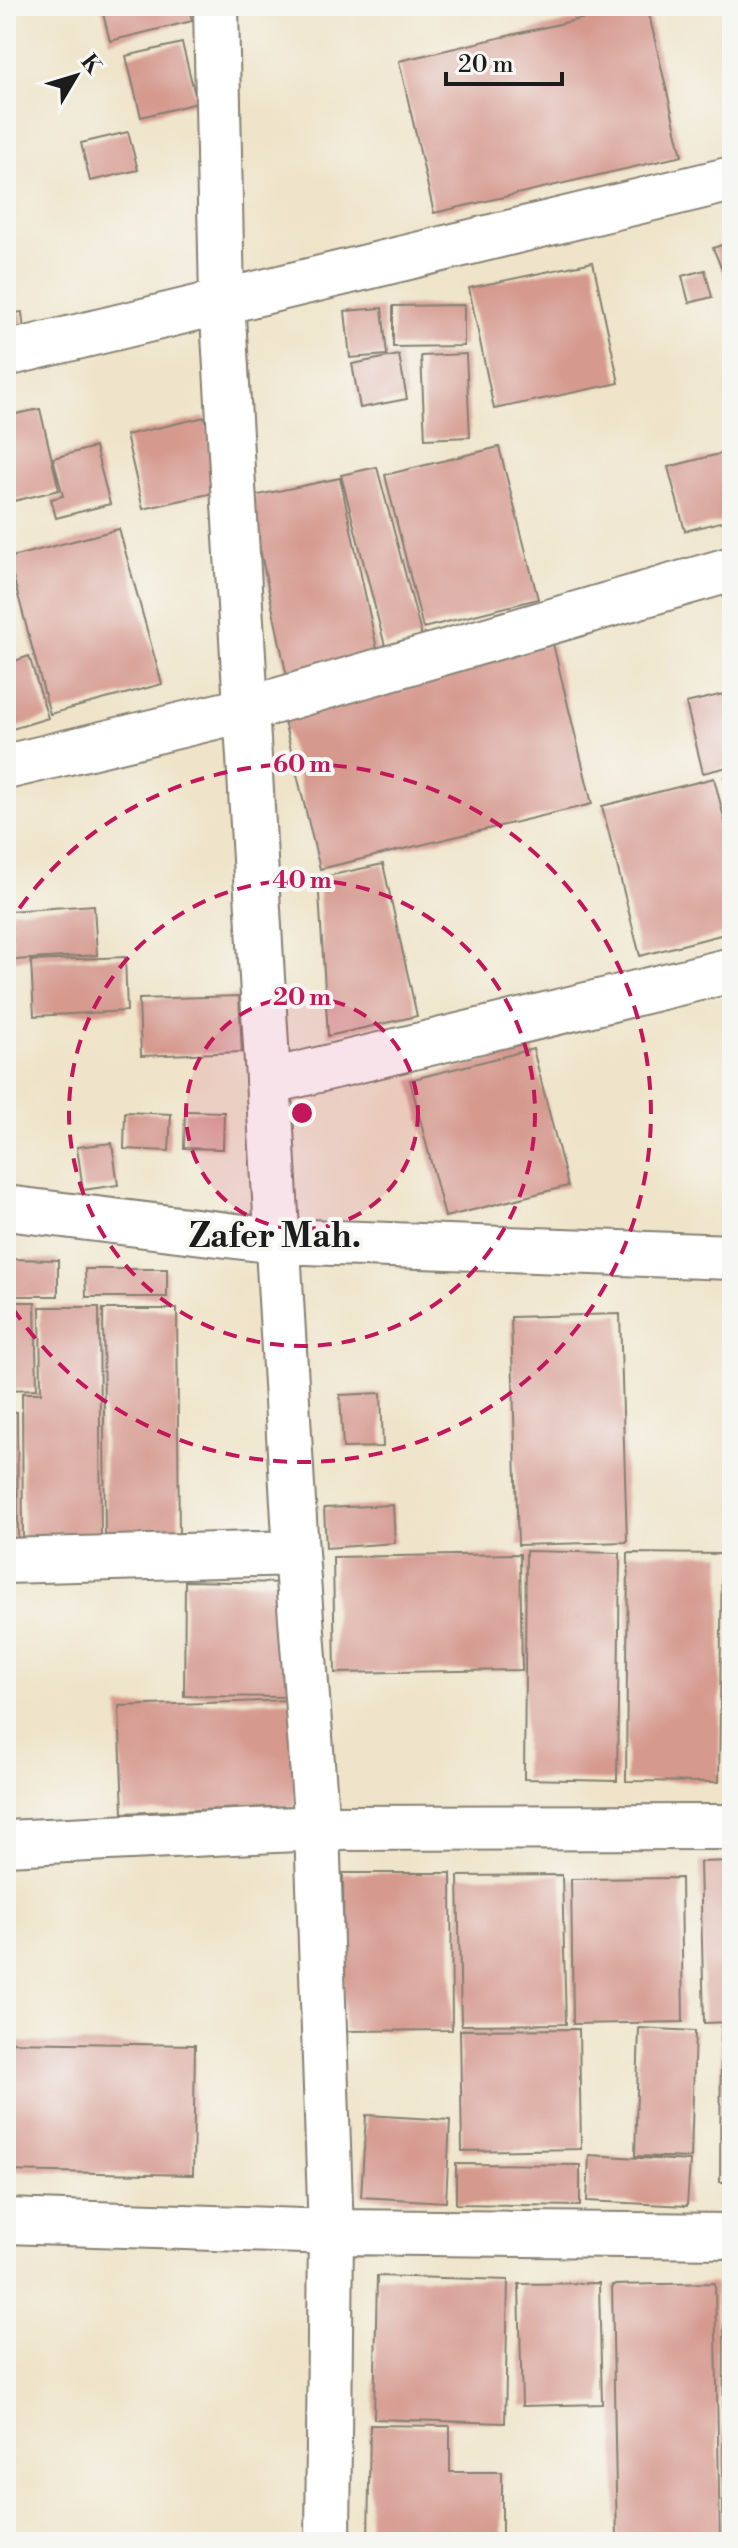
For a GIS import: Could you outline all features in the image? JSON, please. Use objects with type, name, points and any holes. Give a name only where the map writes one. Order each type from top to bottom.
[{"type":"street","points":[[216,6],[222,300],[296,1553],[317,1828],[331,2232],[328,2542]]},
{"type":"street","points":[[6,354],[732,179]]},
{"type":"street","points":[[6,767],[248,709],[732,569]]},
{"type":"street","points":[[268,1082],[732,970]]},
{"type":"street","points":[[6,1208],[277,1241],[732,1257]]},
{"type":"street","points":[[6,1561],[296,1553]]},
{"type":"street","points":[[6,1843],[317,1828],[732,1827]]},
{"type":"street","points":[[6,2221],[331,2232],[732,2236]]},
{"type":"building","points":[[101,6],[188,6],[192,21],[110,41]]},
{"type":"building","points":[[647,6],[682,156],[434,213],[399,61]]},
{"type":"building","points":[[182,43],[197,103],[141,117],[126,56]]},
{"type":"building","points":[[128,132],[138,170],[90,181],[81,143]]},
{"type":"building","points":[[732,241],[732,294],[713,248]]},
{"type":"building","points":[[593,262],[619,383],[494,409],[469,288]]},
{"type":"building","points":[[705,270],[712,297],[689,303],[682,276]]},
{"type":"building","points":[[464,305],[464,346],[393,347],[393,306]]},
{"type":"building","points":[[382,308],[387,355],[350,358],[345,311]]},
{"type":"building","points":[[22,312],[24,331],[6,333],[6,314]]},
{"type":"building","points":[[466,354],[470,437],[425,439],[421,356]]},
{"type":"building","points":[[399,355],[407,399],[360,408],[352,364]]},
{"type":"building","points":[[40,409],[59,490],[6,503],[6,416]]},
{"type":"building","points":[[205,417],[222,491],[143,509],[126,435]]},
{"type":"building","points":[[95,447],[110,504],[56,518],[51,499],[63,496],[53,458]]},
{"type":"building","points":[[499,447],[538,599],[423,628],[385,475]]},
{"type":"building","points":[[727,452],[732,472],[732,519],[685,531],[668,467]]},
{"type":"building","points":[[377,467],[422,637],[385,646],[341,475]]},
{"type":"building","points":[[340,478],[379,658],[287,677],[249,497]]},
{"type":"building","points":[[119,529],[162,684],[50,714],[8,558]]},
{"type":"building","points":[[553,644],[592,804],[320,869],[281,709]]},
{"type":"building","points":[[29,656],[48,718],[6,731],[6,664]]},
{"type":"building","points":[[732,692],[732,766],[703,773],[686,703]]},
{"type":"building","points":[[732,775],[732,803],[731,803],[724,777]]},
{"type":"building","points":[[714,778],[732,849],[732,932],[640,956],[602,806]]},
{"type":"building","points":[[383,864],[417,1016],[328,1036],[318,878]]},
{"type":"building","points":[[94,905],[97,955],[14,960],[10,911]]},
{"type":"building","points":[[125,957],[127,1011],[34,1016],[31,961]]},
{"type":"building","points":[[239,996],[242,1052],[141,1056],[139,999]]},
{"type":"building","points":[[533,1049],[568,1186],[445,1217],[410,1080]]},
{"type":"building","points":[[185,1111],[224,1112],[223,1149],[184,1148]]},
{"type":"building","points":[[125,1112],[171,1114],[169,1151],[124,1149]]},
{"type":"building","points":[[112,1143],[118,1185],[83,1190],[77,1147]]},
{"type":"building","points":[[6,1259],[58,1260],[58,1296],[6,1296]]},
{"type":"building","points":[[85,1269],[167,1269],[167,1297],[86,1297]]},
{"type":"building","points":[[6,1302],[35,1302],[37,1389],[6,1390]]},
{"type":"building","points":[[40,1307],[99,1307],[101,1542],[23,1543],[22,1393],[41,1393]]},
{"type":"building","points":[[103,1309],[177,1309],[179,1540],[105,1540]]},
{"type":"building","points":[[620,1314],[627,1542],[518,1545],[511,1317]]},
{"type":"building","points":[[381,1393],[383,1447],[343,1448],[340,1395]]},
{"type":"building","points":[[6,1412],[17,1412],[18,1544],[6,1544]]},
{"type":"building","points":[[393,1505],[395,1543],[326,1548],[324,1508]]},
{"type":"building","points":[[526,1551],[620,1553],[617,1781],[524,1779]]},
{"type":"building","points":[[628,1553],[722,1554],[719,1782],[626,1781]]},
{"type":"building","points":[[520,1554],[522,1670],[335,1673],[333,1557]]},
{"type":"building","points":[[185,1581],[290,1583],[289,1697],[184,1696]]},
{"type":"building","points":[[291,1700],[295,1806],[123,1813],[119,1706]]},
{"type":"building","points":[[729,1713],[732,1713],[732,1780],[728,1780]]},
{"type":"building","points":[[732,1861],[732,2022],[704,2023],[700,1862]]},
{"type":"building","points":[[343,1873],[451,1873],[452,2030],[344,2031]]},
{"type":"building","points":[[562,1875],[566,2024],[461,2025],[458,1876]]},
{"type":"building","points":[[681,1878],[683,2022],[573,2024],[571,1879]]},
{"type":"building","points":[[721,2027],[732,2027],[732,2182],[720,2182]]},
{"type":"building","points":[[639,2028],[695,2031],[691,2158],[635,2156]]},
{"type":"building","points":[[579,2029],[581,2149],[462,2151],[460,2030]]},
{"type":"building","points":[[6,2042],[195,2045],[193,2175],[6,2171]]},
{"type":"building","points":[[366,2115],[450,2120],[446,2202],[361,2197]]},
{"type":"building","points":[[589,2155],[690,2161],[687,2206],[587,2201]]},
{"type":"building","points":[[456,2164],[580,2165],[580,2206],[456,2204]]},
{"type":"building","points":[[377,2276],[508,2280],[505,2423],[374,2419]]},
{"type":"building","points":[[599,2283],[602,2404],[522,2406],[519,2284]]},
{"type":"building","points":[[715,2283],[720,2542],[617,2542],[612,2285]]},
{"type":"building","points":[[724,2283],[732,2283],[732,2542],[723,2542]]},
{"type":"building","points":[[370,2425],[450,2426],[450,2472],[502,2472],[502,2542],[368,2542]]},
{"type":"district","name":"Zafer Mah.","points":[[275,1237]]}]
